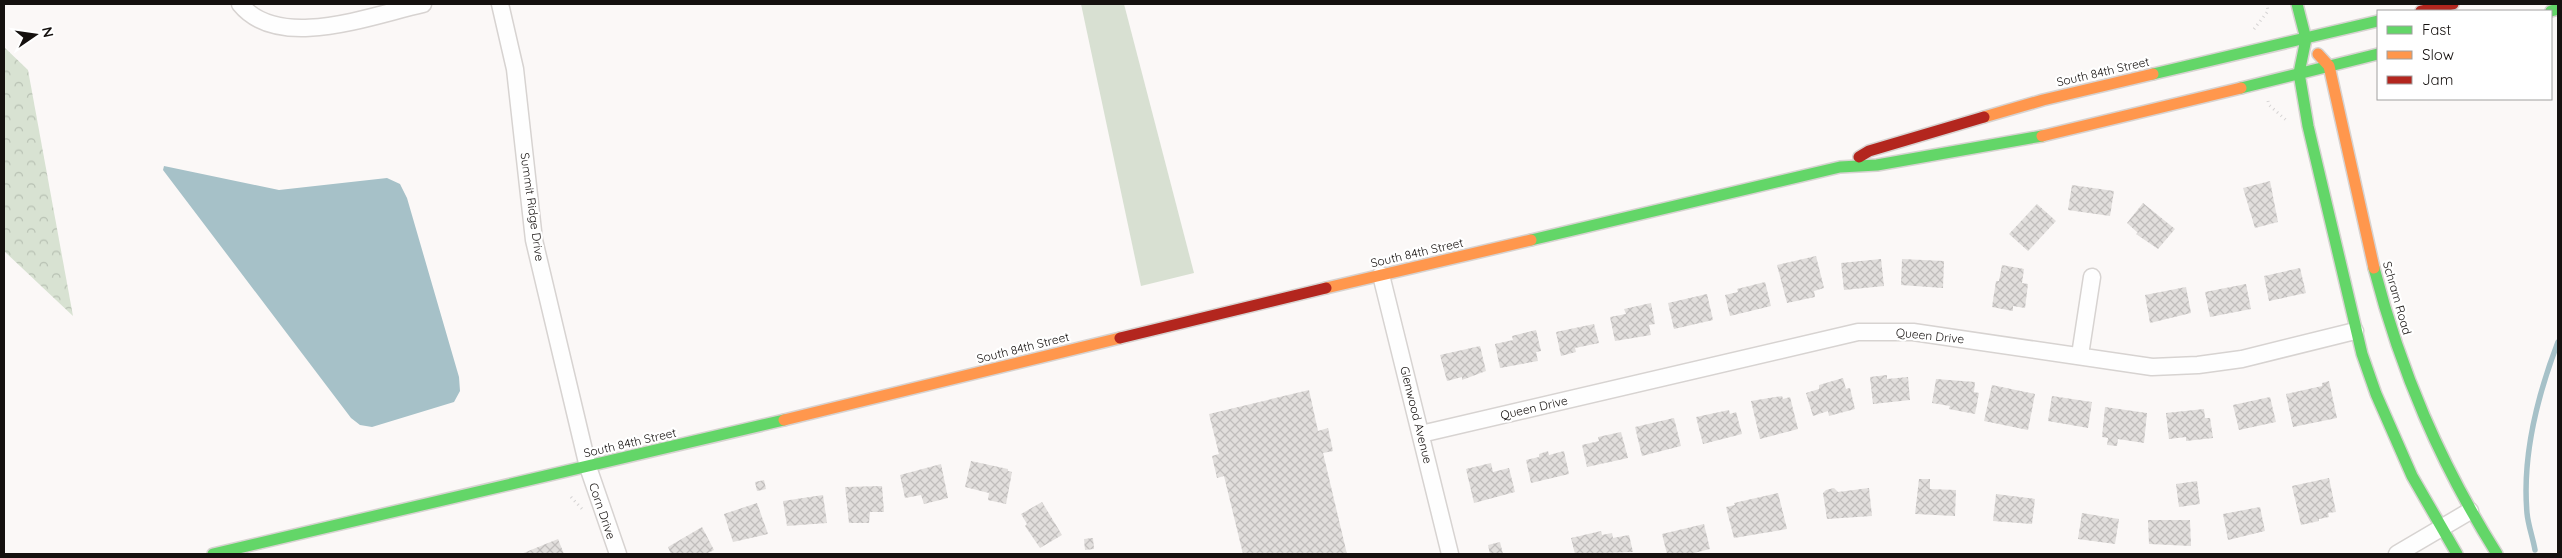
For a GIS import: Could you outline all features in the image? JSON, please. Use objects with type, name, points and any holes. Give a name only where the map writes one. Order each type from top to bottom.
[{"type":"street","points":[[244,8],[266,24],[291,28],[325,26],[423,4]]},
{"type":"street","name":"Summit Ridge Drive","points":[[500,4],[515,69],[534,240],[588,467]]},
{"type":"street","name":"Schram Road","points":[[2297,4],[2306,39],[2329,66],[2374,270],[2390,327],[2424,421],[2453,481],[2497,554]]},
{"type":"street","points":[[2426,10],[2453,4]]},
{"type":"street","name":"South 84th Street","points":[[1840,167],[1869,152],[2043,100],[2377,21]]},
{"type":"street","name":"Schram Road","points":[[2306,39],[2299,73],[2308,126],[2355,331],[2376,394],[2392,433],[2412,476],[2457,554]]},
{"type":"street","name":"South 84th Street","points":[[213,554],[588,467],[1381,275],[1840,167],[1877,165],[2038,136],[2377,54]]},
{"type":"street","name":"Glenwood Avenue","points":[[1381,275],[1450,554]]},
{"type":"street","points":[[2080,355],[2092,276]]},
{"type":"street","name":"Queen Drive","points":[[1421,434],[1858,332],[1913,332],[2080,355],[2126,364],[2172,367],[2242,359],[2355,331]]},
{"type":"street","name":"Corn Drive","points":[[588,467],[618,554]]},
{"type":"street","points":[[2398,554],[2470,511]]},
{"type":"path","points":[[2269,105],[2286,120]]},
{"type":"shaded area","points":[[1081,4],[1124,4],[1194,273],[1141,286]]},
{"type":"green space","points":[[4,47],[28,70],[73,316],[4,251]]},
{"type":"water","points":[[164,166],[279,190],[387,178],[400,184],[407,198],[459,377],[460,391],[454,402],[372,427],[360,425],[351,418],[163,170]]},
{"type":"building","points":[[2270,181],[2278,222],[2255,228],[2243,188]]},
{"type":"building","points":[[2072,185],[2114,191],[2110,216],[2068,210]]},
{"type":"building","points":[[2143,203],[2175,229],[2158,249],[2136,234],[2138,233],[2127,223]]},
{"type":"building","points":[[2037,204],[2056,221],[2028,251],[2009,234]]},
{"type":"building","points":[[1816,256],[1824,288],[1814,291],[1815,297],[1787,303],[1777,265]]},
{"type":"building","points":[[1881,259],[1884,286],[1844,290],[1841,263]]},
{"type":"building","points":[[1902,259],[1944,261],[1943,288],[1901,285]]},
{"type":"building","points":[[2002,265],[2024,269],[2022,283],[2028,284],[2025,308],[2013,306],[2013,311],[1992,307],[1996,281],[1999,281]]},
{"type":"building","points":[[2300,268],[2306,293],[2269,301],[2264,276]]},
{"type":"building","points":[[1765,282],[1771,306],[1730,316],[1725,295],[1738,292],[1737,289]]},
{"type":"building","points":[[2246,284],[2251,309],[2210,317],[2205,292]]},
{"type":"building","points":[[2186,287],[2191,313],[2150,323],[2145,295]]},
{"type":"building","points":[[1707,294],[1713,320],[1674,329],[1668,303]]},
{"type":"building","points":[[1651,303],[1655,324],[1649,325],[1651,335],[1615,341],[1610,317],[1626,314],[1624,309]]},
{"type":"building","points":[[1594,324],[1599,343],[1575,348],[1576,352],[1561,356],[1556,332]]},
{"type":"building","points":[[1536,330],[1541,351],[1536,352],[1538,361],[1500,368],[1495,344],[1513,340],[1512,336]]},
{"type":"building","points":[[1480,346],[1486,371],[1462,380],[1462,377],[1447,381],[1440,355]]},
{"type":"building","points":[[1887,375],[1887,379],[1908,377],[1910,400],[1873,404],[1870,377]]},
{"type":"building","points":[[1843,378],[1846,389],[1850,388],[1855,409],[1829,416],[1828,411],[1813,416],[1806,393],[1819,389],[1819,385]]},
{"type":"building","points":[[1936,379],[1975,382],[1974,392],[1979,393],[1975,414],[1949,409],[1950,406],[1932,403]]},
{"type":"building","points":[[2329,381],[2337,418],[2293,427],[2286,394],[2322,386],[2322,383]]},
{"type":"building","points":[[1992,385],[2035,394],[2028,430],[1984,421]]},
{"type":"building","points":[[1309,390],[1318,431],[1328,428],[1333,451],[1323,453],[1347,554],[1243,554],[1224,476],[1217,478],[1212,456],[1219,454],[1209,414]]},
{"type":"building","points":[[1782,396],[1783,399],[1790,397],[1798,429],[1760,439],[1751,401]]},
{"type":"building","points":[[2052,396],[2092,402],[2088,428],[2048,421]]},
{"type":"building","points":[[2270,397],[2276,422],[2239,430],[2233,405]]},
{"type":"building","points":[[2105,407],[2147,413],[2144,443],[2118,439],[2117,446],[2107,445],[2108,438],[2102,437]]},
{"type":"building","points":[[2204,409],[2205,418],[2210,418],[2213,438],[2186,441],[2186,437],[2169,439],[2166,413]]},
{"type":"building","points":[[1729,410],[1730,414],[1736,412],[1742,434],[1703,444],[1696,417]]},
{"type":"building","points":[[1674,418],[1681,446],[1642,456],[1635,427]]},
{"type":"building","points":[[1621,432],[1628,458],[1587,467],[1582,445],[1599,441],[1598,437]]},
{"type":"building","points":[[1548,451],[1549,455],[1564,451],[1569,474],[1531,483],[1526,460],[1539,457],[1539,454]]},
{"type":"building","points":[[971,461],[1008,469],[1008,471],[1012,472],[1006,504],[988,500],[989,493],[965,487]]},
{"type":"building","points":[[1491,463],[1493,472],[1509,468],[1515,492],[1474,503],[1466,469]]},
{"type":"building","points":[[941,464],[948,498],[924,504],[921,495],[905,498],[900,475]]},
{"type":"building","points":[[2329,478],[2336,512],[2328,513],[2329,517],[2319,519],[2319,521],[2301,525],[2292,486]]},
{"type":"building","points":[[1919,479],[1930,479],[1930,489],[1956,490],[1955,516],[1915,514]]},
{"type":"building","points":[[764,480],[766,489],[757,491],[755,482]]},
{"type":"building","points":[[2197,481],[2200,504],[2179,507],[2176,484]]},
{"type":"building","points":[[882,486],[884,512],[870,512],[869,523],[849,523],[845,487]]},
{"type":"building","points":[[1834,488],[1838,492],[1869,488],[1872,516],[1827,519],[1823,493]]},
{"type":"building","points":[[1778,493],[1787,529],[1734,538],[1726,507],[1735,505],[1734,503]]},
{"type":"building","points":[[1996,494],[2035,499],[2032,524],[1993,521]]},
{"type":"building","points":[[823,495],[827,523],[787,526],[783,501]]},
{"type":"building","points":[[1042,502],[1062,535],[1040,548],[1025,526],[1027,524],[1021,514]]},
{"type":"building","points":[[757,503],[768,534],[733,542],[724,514]]},
{"type":"building","points":[[2260,507],[2265,531],[2228,540],[2223,514]]},
{"type":"building","points":[[2082,513],[2119,519],[2115,544],[2078,539]]},
{"type":"building","points":[[2148,520],[2190,520],[2191,546],[2149,544]]},
{"type":"building","points":[[1704,524],[1710,549],[1690,554],[1667,554],[1662,534]]},
{"type":"building","points":[[702,527],[714,550],[706,554],[671,554],[668,547]]},
{"type":"building","points":[[1601,531],[1602,535],[1612,533],[1613,538],[1629,535],[1633,552],[1575,554],[1571,538]]},
{"type":"building","points":[[1093,538],[1094,549],[1085,550],[1084,539]]},
{"type":"building","points":[[558,539],[564,554],[521,554]]},
{"type":"building","points":[[1500,542],[1503,554],[1490,554],[1488,545]]},
{"type":"waterway","points":[[2535,550],[2527,513],[2526,491],[2529,448],[2538,404],[2558,342]]},
{"type":"traffic: fast","points":[[2297,4],[2306,39],[2299,73],[2308,126],[2362,354],[2376,394],[2412,476],[2457,554]]},
{"type":"traffic: fast","points":[[2552,11],[2558,9]]},
{"type":"traffic: fast","points":[[2153,74],[2377,21]]},
{"type":"traffic: fast","points":[[2241,88],[2377,54]]},
{"type":"traffic: fast","points":[[1531,240],[1840,167],[1877,165],[2042,136]]},
{"type":"traffic: fast","points":[[2374,268],[2397,344],[2424,416],[2458,486],[2497,554]]},
{"type":"traffic: fast","points":[[213,554],[784,420]]},
{"type":"traffic: slow","points":[[2318,54],[2329,66],[2374,268]]},
{"type":"traffic: slow","points":[[1984,117],[2043,100],[2153,74]]},
{"type":"traffic: slow","points":[[2042,136],[2241,88]]},
{"type":"traffic: slow","points":[[1326,288],[1531,240]]},
{"type":"traffic: slow","points":[[784,420],[1120,338]]},
{"type":"traffic: jam","points":[[2426,10],[2453,4]]},
{"type":"traffic: jam","points":[[1859,157],[1869,151],[1984,117]]},
{"type":"traffic: jam","points":[[1120,338],[1326,288]]}]
